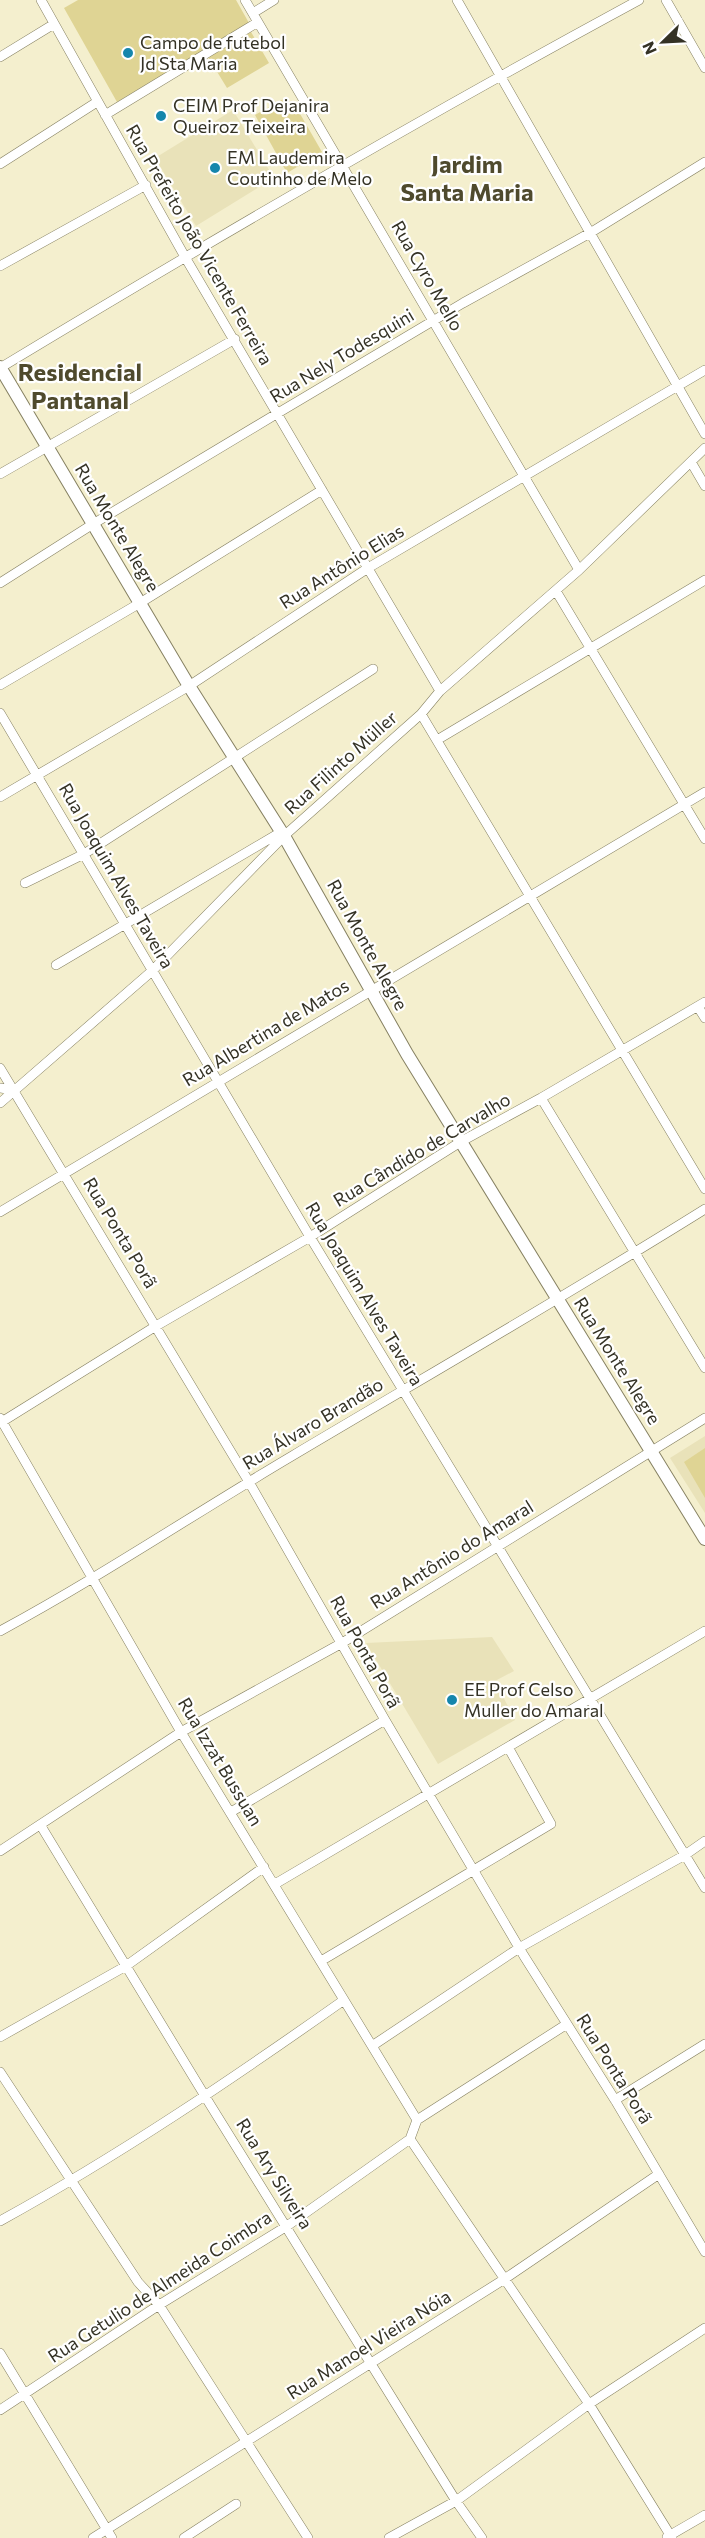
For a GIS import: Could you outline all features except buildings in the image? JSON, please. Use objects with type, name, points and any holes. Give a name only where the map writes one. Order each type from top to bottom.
[{"type":"street","name":"Rua Prefeito João Vicente Ferreira","points":[[41,0],[185,257],[440,692]]},
{"type":"street","name":"Rua Cyro Mello","points":[[245,0],[579,570]]},
{"type":"street","points":[[253,13],[274,0]]},
{"type":"street","points":[[457,0],[705,434]]},
{"type":"street","points":[[0,368],[185,257],[500,75],[639,0]]},
{"type":"street","points":[[666,0],[705,68]]},
{"type":"street","points":[[105,115],[258,22]]},
{"type":"street","points":[[0,57],[54,24]]},
{"type":"street","points":[[0,164],[97,102]]},
{"type":"street","name":"Rua Nely Todesquini","points":[[0,583],[93,524],[278,413],[433,321],[590,233],[705,162]]},
{"type":"street","points":[[0,266],[146,185]]},
{"type":"street","points":[[0,474],[235,339]]},
{"type":"street","name":"Rua Monte Alegre","points":[[0,368],[189,686],[283,834],[407,1054],[462,1140],[705,1539]]},
{"type":"street","name":"Rua Antônio Elias","points":[[0,796],[38,776],[189,686],[368,568],[705,370]]},
{"type":"street","name":"Rua Filinto Müller","points":[[0,1103],[152,971],[283,834],[421,714],[440,692],[579,570],[705,448]]},
{"type":"street","points":[[691,462],[705,486]]},
{"type":"street","points":[[0,685],[140,603],[322,490]]},
{"type":"street","points":[[437,740],[705,580]]},
{"type":"street","points":[[556,591],[705,839]]},
{"type":"street","points":[[25,883],[84,854],[373,669]]},
{"type":"street","name":"Rua Joaquim Alves Taveira","points":[[0,713],[217,1082],[588,1699],[705,1888]]},
{"type":"street","points":[[421,714],[705,1189]]},
{"type":"street","name":"Rua Albertina de Matos","points":[[0,1212],[705,792]]},
{"type":"street","points":[[56,965],[283,834]]},
{"type":"street","points":[[702,1004],[705,1018]]},
{"type":"street","name":"Rua Cândido de Carvalho","points":[[1,1421],[156,1326],[310,1237],[462,1140],[542,1098],[702,1004]]},
{"type":"street","name":"Rua Ponta Porã","points":[[0,1068],[249,1482],[519,1948],[615,2100],[705,2252]]},
{"type":"street","points":[[0,1088],[13,1090]]},
{"type":"street","points":[[542,1098],[705,1368]]},
{"type":"street","name":"Rua Álvaro Brandão","points":[[0,1631],[94,1578],[249,1482],[705,1209]]},
{"type":"street","name":"Rua Antônio do Amaral","points":[[0,1851],[181,1732],[342,1643],[705,1418]]},
{"type":"street","name":"Rua Izzat Bussuan","points":[[1,1421],[94,1578],[181,1732],[417,2120]]},
{"type":"street","points":[[275,1884],[705,1631]]},
{"type":"street","points":[[231,1812],[385,1720]]},
{"type":"street","points":[[321,1961],[551,1824],[508,1747]]},
{"type":"street","name":"Rua Ary Silveira","points":[[41,1826],[205,2097],[456,2501],[482,2538]]},
{"type":"street","points":[[372,2046],[519,1948],[685,1856],[705,1841]]},
{"type":"street","points":[[0,2037],[126,1966],[264,1867]]},
{"type":"street","points":[[0,2221],[70,2182],[205,2097],[344,2000]]},
{"type":"street","points":[[567,2024],[417,2120],[410,2139],[503,2280],[589,2404],[669,2537],[705,2516]]},
{"type":"street","points":[[615,2100],[705,2044]]},
{"type":"street","points":[[0,2072],[138,2283],[159,2305],[308,2538]]},
{"type":"street","name":"Rua Getulio de Almeida Coimbra","points":[[0,2410],[159,2305],[287,2226],[410,2139]]},
{"type":"street","name":"Rua Manoel Vieira Nóia","points":[[93,2538],[503,2280],[659,2174]]},
{"type":"street","points":[[389,2538],[456,2501],[589,2404],[705,2328]]},
{"type":"street","points":[[0,2353],[112,2538]]},
{"type":"street","points":[[184,2538],[236,2504]]},
{"type":"shaded area","points":[[78,0],[236,0],[249,23],[117,102],[64,8]]},
{"type":"shaded area","points":[[251,32],[269,63],[227,88],[208,57]]},
{"type":"shaded area","points":[[287,97],[296,113],[299,112],[322,152],[287,173],[255,115]]},
{"type":"shaded area","name":"EM Laudemira Coutinho de Melo","points":[[233,110],[274,178],[196,226],[155,158]]},
{"type":"shaded area","points":[[705,1436],[705,1513],[670,1458]]},
{"type":"shaded area","points":[[705,1448],[705,1498],[684,1462]]},
{"type":"shaded area","name":"EE Prof Celso Muller do Amaral","points":[[492,1637],[514,1671],[495,1681],[515,1720],[438,1764],[366,1643]]},
{"type":"place","name":"Campo de futebol Jd Sta Maria","points":[[128,53]]},
{"type":"place","name":"CEIM Prof Dejanira Queiroz Teixeira","points":[[161,116]]},
{"type":"place","name":"EM Laudemira Coutinho de Melo","points":[[215,168]]},
{"type":"place","name":"EE Prof Celso Muller do Amaral","points":[[452,1700]]},
{"type":"district","name":"Jardim Santa Maria","points":[[467,179]]},
{"type":"district","name":"Residencial Pantanal","points":[[80,387]]}]
